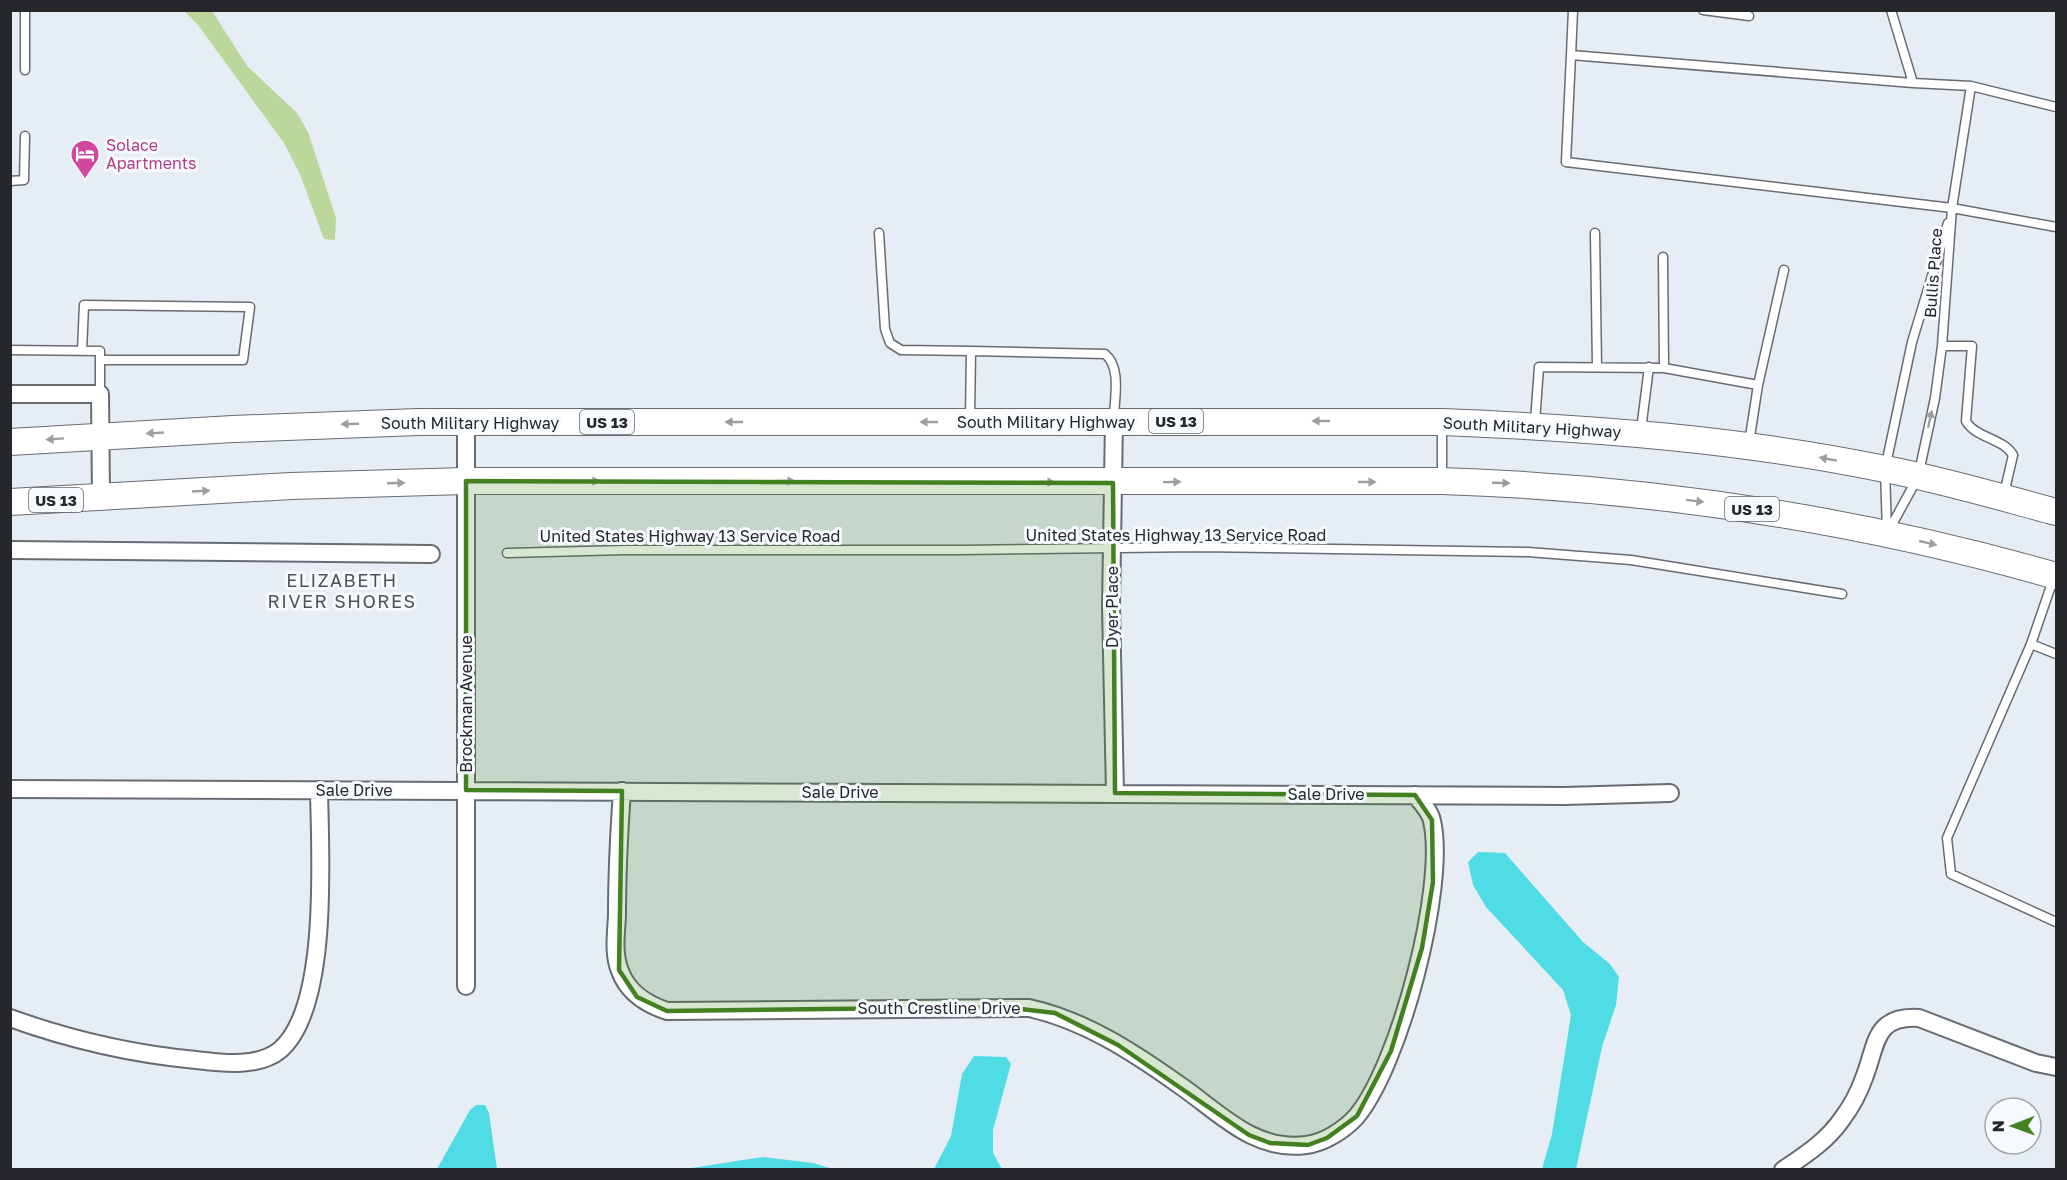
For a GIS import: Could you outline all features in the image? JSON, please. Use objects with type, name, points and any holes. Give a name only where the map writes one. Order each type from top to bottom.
[{"type":"main road","name":"South Military Highway","points":[[10,442],[376,423],[1443,422],[1641,434],[1748,447],[1885,469],[2056,512]]},
{"type":"main road","name":"US 13","points":[[10,502],[291,486],[466,482],[1442,481],[1644,494],[1781,514],[1887,534],[2056,576]]},
{"type":"street","points":[[10,394],[100,394],[101,496]]},
{"type":"street","name":"Brockman Avenue","points":[[466,422],[466,986]]},
{"type":"street","name":"Dyer Place","points":[[1114,422],[1111,607],[1115,793]]},
{"type":"street","points":[[10,550],[431,555]]},
{"type":"street","name":"Sale Drive","points":[[10,789],[1564,796],[1670,793]]},
{"type":"street","points":[[10,1018],[101,1046],[153,1056],[235,1064],[251,1062],[281,1050],[294,1033],[302,1017],[311,984],[318,942],[321,899],[319,790]]},
{"type":"street","name":"South Crestline Drive","points":[[622,791],[617,862],[616,954],[619,970],[627,985],[637,997],[651,1006],[667,1011],[1004,1007],[1038,1010],[1074,1022],[1118,1045],[1179,1084],[1249,1136],[1270,1143],[1291,1146],[1308,1145],[1327,1138],[1357,1116],[1368,1100],[1391,1052],[1407,1007],[1422,948],[1432,882],[1434,848],[1432,820],[1415,795]]},
{"type":"street","points":[[1783,1170],[1824,1140],[1842,1120],[1864,1078],[1876,1037],[1893,1021],[1906,1017],[1919,1018],[2036,1063],[2056,1067]]},
{"type":"lane","points":[[25,10],[25,70]]},
{"type":"lane","points":[[1573,10],[1566,162],[1952,208],[2056,227]]},
{"type":"lane","points":[[1703,10],[1749,16]]},
{"type":"lane","points":[[1891,10],[1913,83]]},
{"type":"lane","points":[[1571,55],[1971,86],[2056,107]]},
{"type":"lane","points":[[1952,208],[1971,86]]},
{"type":"lane","points":[[10,181],[24,180],[25,136]]},
{"type":"lane","name":"Bullis Place","points":[[1887,534],[1918,477],[1942,346],[1952,208]]},
{"type":"lane","name":"Bullis Place","points":[[1887,534],[1885,469],[1912,342],[1952,208]]},
{"type":"lane","points":[[879,232],[885,329],[890,343],[901,350],[1105,354],[1112,359],[1115,369],[1114,422]]},
{"type":"lane","points":[[1595,233],[1597,367]]},
{"type":"lane","points":[[1663,257],[1664,368]]},
{"type":"lane","points":[[1748,447],[1758,385],[1784,270]]},
{"type":"lane","points":[[82,351],[84,306],[250,307],[243,360],[100,360]]},
{"type":"lane","points":[[1942,346],[1972,346],[1966,421],[1970,428],[2009,448],[2013,455],[2003,498]]},
{"type":"lane","points":[[10,350],[100,351],[100,394]]},
{"type":"lane","points":[[970,351],[970,422]]},
{"type":"lane","points":[[1534,426],[1539,367],[1664,368],[1758,385]]},
{"type":"lane","points":[[1641,434],[1648,367]]},
{"type":"lane","points":[[1442,481],[1443,422]]},
{"type":"lane","name":"United States Highway 13 Service Road","points":[[507,553],[625,550],[1111,548],[1425,549],[1528,552],[1631,560],[1842,594]]},
{"type":"lane","points":[[2056,576],[2031,644],[1947,838],[1951,874],[2056,922]]},
{"type":"lane","points":[[2031,644],[2056,654]]},
{"type":"highlighted area","points":[[466,481],[1113,483],[1115,793],[1415,795],[1432,820],[1433,882],[1422,948],[1391,1051],[1357,1116],[1327,1138],[1308,1145],[1270,1143],[1249,1135],[1118,1045],[1055,1013],[1004,1007],[667,1011],[637,997],[619,970],[622,791],[466,790]]},
{"type":"green space","points":[[184,11],[212,11],[247,66],[297,113],[308,132],[336,218],[335,240],[324,239],[300,174],[284,143],[198,25]]},
{"type":"water","points":[[1478,852],[1505,853],[1583,942],[1610,964],[1619,977],[1616,1005],[1602,1047],[1576,1169],[1542,1169],[1552,1134],[1571,1015],[1563,990],[1486,907],[1473,885],[1468,862]]},
{"type":"water","points":[[974,1056],[1006,1057],[1011,1064],[993,1130],[993,1153],[1002,1169],[934,1169],[951,1136],[962,1074]]},
{"type":"water","points":[[476,1105],[485,1105],[489,1113],[497,1169],[437,1169],[470,1110]]},
{"type":"water","points":[[763,1157],[813,1163],[833,1169],[685,1169]]},
{"type":"place","name":"Solace Apartments","points":[[85,180]]},
{"type":"district","name":"ELIZABETH RIVER SHORES","points":[[342,590]]}]
